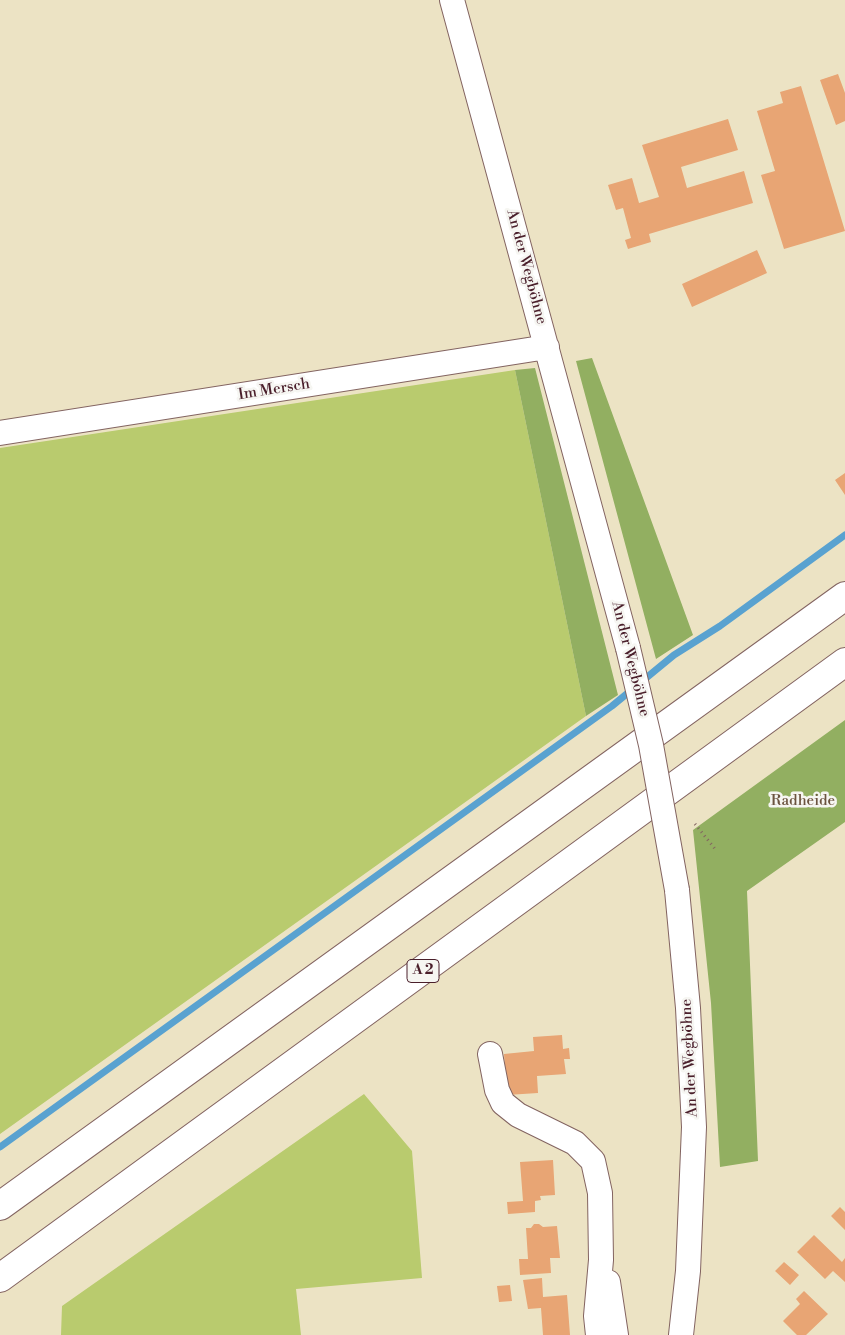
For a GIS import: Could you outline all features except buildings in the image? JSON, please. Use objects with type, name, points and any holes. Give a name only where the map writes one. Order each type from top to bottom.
[{"type":"highway","points":[[0,1206],[845,596]]},
{"type":"highway","name":"A 2","points":[[0,1278],[845,662]]},
{"type":"street","name":"An der Wegböhne","points":[[452,0],[548,347],[628,648],[651,744],[677,890],[688,1008],[694,1127],[688,1271],[681,1335]]},
{"type":"street","name":"Im Mersch","points":[[0,433],[548,347]]},
{"type":"street","points":[[490,1054],[497,1090],[503,1103],[518,1115],[575,1143],[593,1161],[600,1192],[601,1260],[596,1316],[598,1335]]},
{"type":"street","points":[[601,1260],[610,1288],[616,1335]]},
{"type":"path","points":[[695,824],[716,850]]},
{"type":"green space","points":[[592,358],[693,635],[656,659],[576,361]]},
{"type":"green space","points":[[535,368],[618,695],[586,716],[515,370]]},
{"type":"green space","points":[[515,370],[586,716],[0,1134],[0,448]]},
{"type":"green space","name":"Radheide","points":[[845,720],[845,822],[747,891],[758,1161],[720,1167],[711,1003],[693,830]]},
{"type":"green space","points":[[364,1094],[412,1151],[422,1278],[296,1289],[301,1335],[61,1335],[62,1306]]},
{"type":"waterway","points":[[0,1147],[612,706],[674,655],[720,626],[845,535]]}]
